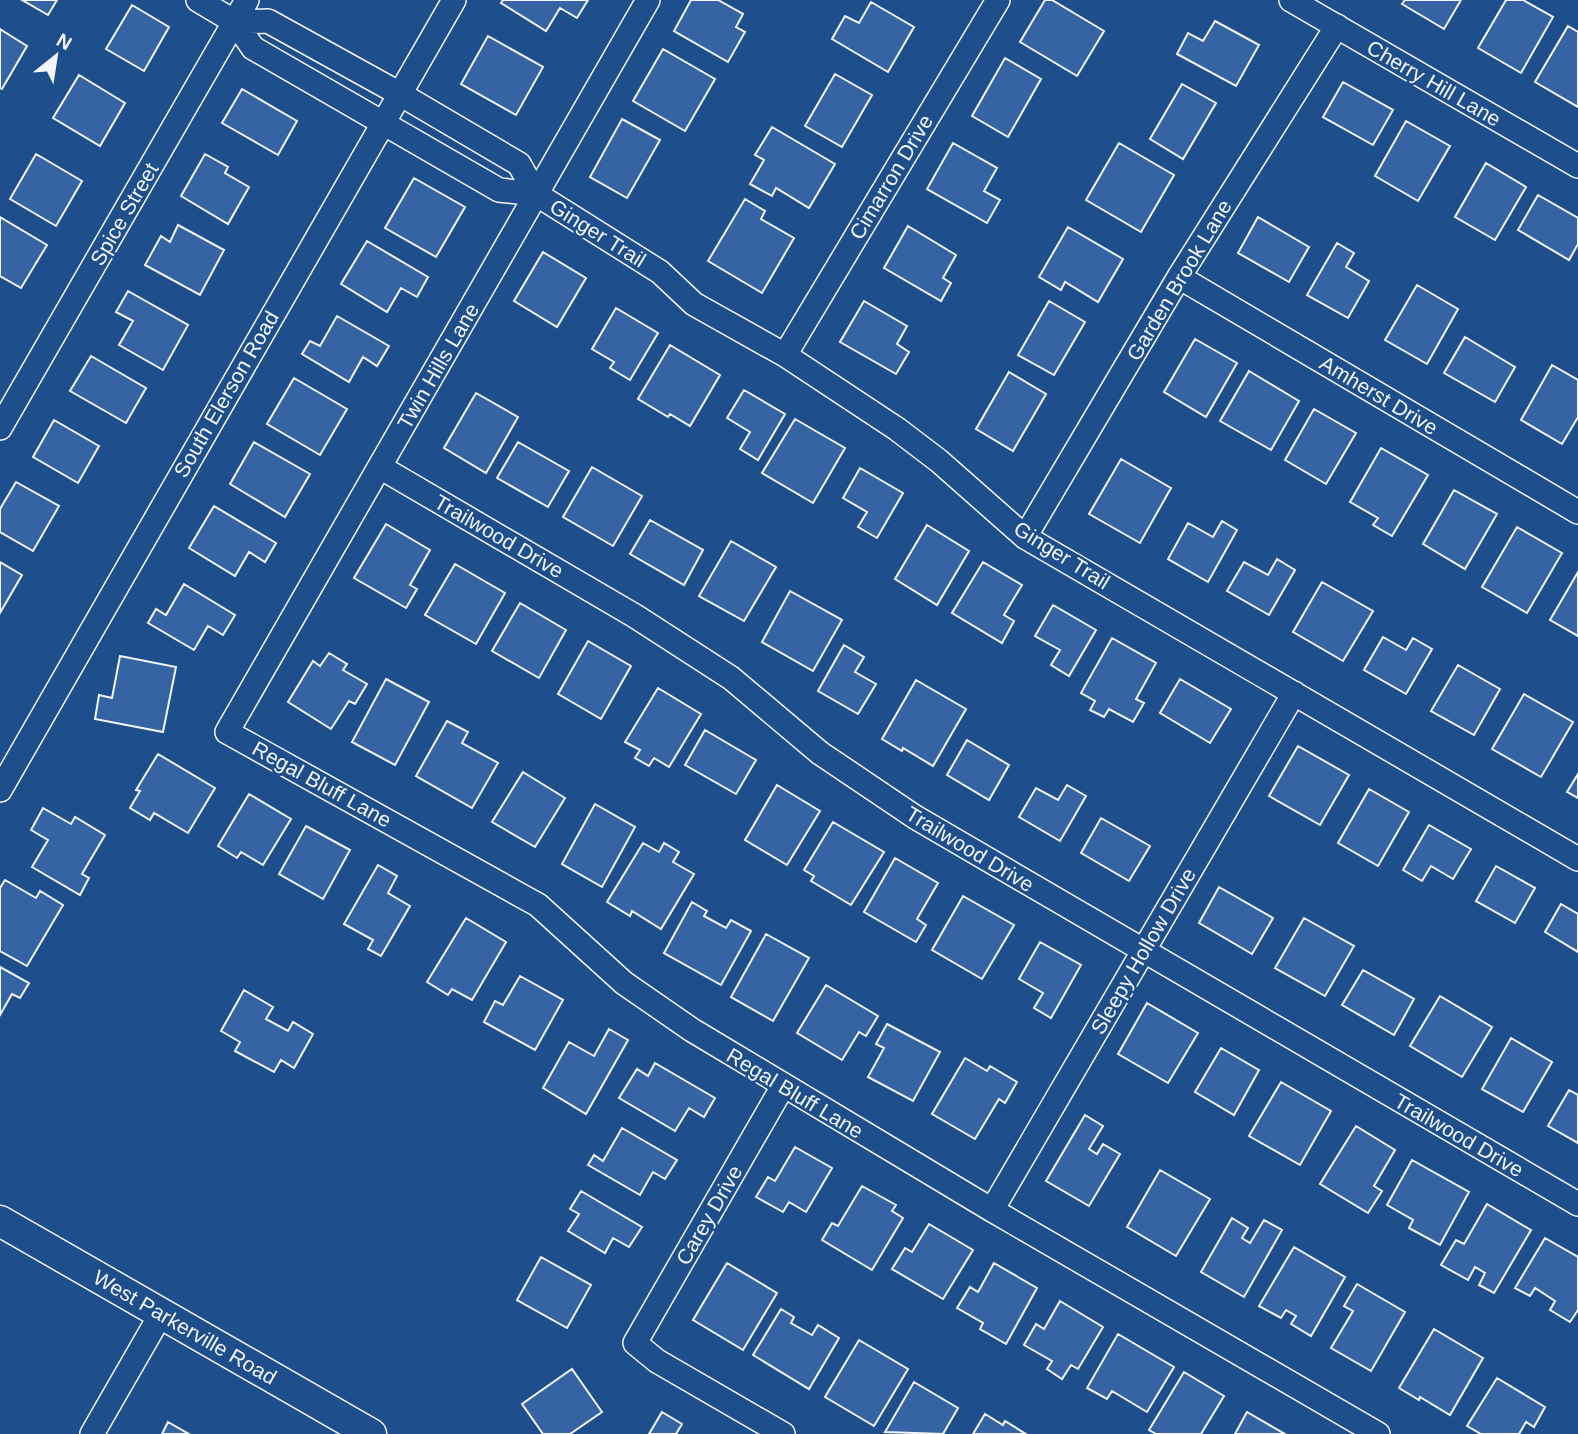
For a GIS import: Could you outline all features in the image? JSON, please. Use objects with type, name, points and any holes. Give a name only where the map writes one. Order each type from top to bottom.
[{"type":"main road","name":"West Parkerville Road","points":[[0,1221],[371,1434]]},
{"type":"street","name":"Ginger Trail","points":[[198,0],[235,22],[253,48],[499,190],[536,194],[660,272],[694,304],[785,355],[897,429],[939,461],[1025,537],[1578,859]]},
{"type":"street","name":"Spice Street","points":[[0,428],[247,0]]},
{"type":"street","name":"South Elerson Road","points":[[0,790],[454,0]]},
{"type":"street","name":"Twin Hills Lane","points":[[228,732],[648,0]]},
{"type":"street","name":"Cimarron Drive","points":[[785,355],[998,0]]},
{"type":"street","name":"Cherry Hill Lane","points":[[1291,0],[1578,166]]},
{"type":"street","name":"Ginger Trail","points":[[235,22],[268,22],[400,94],[519,164],[536,194]]},
{"type":"street","name":"Garden Brook Lane","points":[[1025,537],[1179,277],[1337,26]]},
{"type":"street","name":"Amherst Drive","points":[[1179,277],[1578,512]]},
{"type":"street","name":"Trailwood Drive","points":[[380,467],[635,616],[731,678],[820,753],[915,817],[1578,1204]]},
{"type":"street","name":"Sleepy Hollow Drive","points":[[992,1210],[1294,693]]},
{"type":"street","name":"Regal Bluff Lane","points":[[228,732],[538,905],[624,983],[692,1030],[992,1210],[1378,1434]]},
{"type":"street","name":"Carey Drive","points":[[783,1086],[635,1343],[657,1361],[783,1434]]},
{"type":"street","points":[[92,1434],[161,1314]]},
{"type":"building","points":[[22,0],[57,0],[48,15]]},
{"type":"building","points":[[503,0],[588,0],[577,18],[560,8],[546,31],[501,3]]},
{"type":"building","points":[[691,0],[718,0],[743,14],[736,27],[745,32],[728,62],[674,31]]},
{"type":"building","points":[[1045,0],[1052,0],[1104,31],[1077,76],[1020,42]]},
{"type":"building","points":[[1405,0],[1461,0],[1444,29],[1402,4]]},
{"type":"building","points":[[1506,0],[1523,0],[1553,17],[1521,73],[1478,48]]},
{"type":"building","points":[[871,2],[914,27],[888,72],[832,39],[845,16],[859,23]]},
{"type":"building","points":[[132,5],[169,27],[144,71],[106,49]]},
{"type":"building","points":[[1215,21],[1259,45],[1236,86],[1177,54],[1188,33],[1203,41]]},
{"type":"building","points":[[1568,26],[1578,32],[1578,107],[1535,82]]},
{"type":"building","points":[[0,29],[27,46],[2,89],[0,88]]},
{"type":"building","points":[[488,36],[543,67],[516,115],[461,84]]},
{"type":"building","points":[[663,49],[715,79],[685,131],[633,101]]},
{"type":"building","points":[[1005,58],[1041,79],[1008,137],[972,116]]},
{"type":"building","points":[[835,74],[872,95],[842,147],[805,126]]},
{"type":"building","points":[[79,75],[125,103],[100,146],[53,118]]},
{"type":"building","points":[[1343,82],[1393,110],[1373,145],[1323,117]]},
{"type":"building","points":[[1182,84],[1216,103],[1183,159],[1150,139]]},
{"type":"building","points":[[242,89],[297,121],[278,155],[222,123]]},
{"type":"building","points":[[622,119],[660,140],[627,198],[590,177]]},
{"type":"building","points":[[1406,121],[1450,146],[1418,201],[1375,176]]},
{"type":"building","points":[[772,127],[835,164],[809,208],[776,188],[772,196],[750,184],[764,160],[755,155]]},
{"type":"building","points":[[953,143],[997,168],[984,191],[1000,200],[987,223],[927,189]]},
{"type":"building","points":[[1119,143],[1174,175],[1141,232],[1086,200]]},
{"type":"building","points":[[36,154],[82,181],[56,226],[10,199]]},
{"type":"building","points":[[205,154],[228,167],[225,173],[249,187],[228,224],[181,196]]},
{"type":"building","points":[[1486,163],[1526,187],[1495,240],[1455,217]]},
{"type":"building","points":[[414,178],[465,207],[436,257],[385,228]]},
{"type":"building","points":[[1538,195],[1578,218],[1578,244],[1569,260],[1518,230]]},
{"type":"building","points":[[745,199],[765,211],[761,219],[794,238],[762,293],[708,261]]},
{"type":"building","points":[[0,217],[47,245],[21,288],[0,276]]},
{"type":"building","points":[[1258,217],[1309,247],[1289,282],[1238,253]]},
{"type":"building","points":[[178,225],[224,250],[200,295],[145,265],[161,236],[170,242]]},
{"type":"building","points":[[908,226],[956,255],[943,278],[951,283],[941,301],[884,268]]},
{"type":"building","points":[[1068,227],[1123,259],[1098,302],[1065,282],[1061,290],[1039,277]]},
{"type":"building","points":[[367,241],[428,277],[417,297],[401,288],[387,312],[341,284]]},
{"type":"building","points":[[1337,243],[1354,253],[1346,267],[1369,281],[1348,318],[1307,295]]},
{"type":"building","points":[[543,252],[586,278],[557,327],[514,301]]},
{"type":"building","points":[[1417,285],[1458,309],[1427,364],[1385,340]]},
{"type":"building","points":[[128,291],[188,325],[163,370],[119,345],[133,321],[116,312]]},
{"type":"building","points":[[864,301],[907,326],[897,344],[909,352],[896,374],[840,342]]},
{"type":"building","points":[[1049,301],[1085,322],[1054,375],[1018,355]]},
{"type":"building","points":[[616,308],[658,333],[630,380],[610,368],[614,362],[592,349]]},
{"type":"building","points":[[337,316],[389,346],[377,366],[363,357],[349,382],[302,354],[310,341],[320,346]]},
{"type":"building","points":[[1465,337],[1515,367],[1495,402],[1444,373]]},
{"type":"building","points":[[1195,339],[1237,363],[1206,417],[1164,392]]},
{"type":"building","points":[[670,345],[720,375],[690,426],[670,414],[668,417],[638,399]]},
{"type":"building","points":[[91,356],[146,388],[126,423],[70,391]]},
{"type":"building","points":[[1552,365],[1578,380],[1578,417],[1562,444],[1521,420]]},
{"type":"building","points":[[1249,371],[1299,401],[1271,450],[1220,421]]},
{"type":"building","points":[[1009,372],[1046,394],[1013,451],[976,429]]},
{"type":"building","points":[[294,378],[347,409],[320,455],[267,424]]},
{"type":"building","points":[[744,390],[785,414],[758,460],[740,449],[750,432],[727,418]]},
{"type":"building","points":[[476,393],[518,417],[486,473],[444,448]]},
{"type":"building","points":[[1314,409],[1356,433],[1326,484],[1285,460]]},
{"type":"building","points":[[795,419],[845,448],[813,503],[762,473]]},
{"type":"building","points":[[54,420],[99,446],[78,483],[33,457]]},
{"type":"building","points":[[254,442],[310,474],[285,517],[230,484]]},
{"type":"building","points":[[518,442],[569,471],[548,507],[497,478]]},
{"type":"building","points":[[1381,448],[1428,475],[1392,536],[1373,525],[1378,518],[1350,502]]},
{"type":"building","points":[[1121,459],[1171,488],[1140,543],[1089,514]]},
{"type":"building","points":[[592,467],[642,496],[613,546],[563,517]]},
{"type":"building","points":[[860,468],[903,493],[877,538],[858,527],[867,512],[843,498]]},
{"type":"building","points":[[16,482],[59,506],[33,551],[0,532],[0,509]]},
{"type":"building","points":[[1454,490],[1497,514],[1465,569],[1423,544]]},
{"type":"building","points":[[214,506],[276,543],[265,562],[249,552],[235,576],[189,548]]},
{"type":"building","points":[[650,520],[703,550],[684,585],[630,554]]},
{"type":"building","points":[[1222,521],[1237,530],[1208,582],[1168,559],[1188,523],[1213,537]]},
{"type":"building","points":[[386,524],[430,550],[410,585],[417,589],[406,608],[354,578]]},
{"type":"building","points":[[927,525],[969,551],[937,605],[895,579]]},
{"type":"building","points":[[1517,527],[1562,553],[1527,613],[1482,587]]},
{"type":"building","points":[[731,541],[776,567],[744,621],[699,596]]},
{"type":"building","points":[[1277,559],[1295,570],[1269,615],[1227,591],[1244,562],[1268,575]]},
{"type":"building","points":[[0,562],[22,575],[0,613]]},
{"type":"building","points":[[983,562],[1022,585],[1004,615],[1014,621],[1002,643],[952,613]]},
{"type":"building","points":[[455,564],[505,593],[476,644],[425,615]]},
{"type":"building","points":[[1578,572],[1578,636],[1550,620]]},
{"type":"building","points":[[1322,582],[1373,611],[1343,661],[1293,632]]},
{"type":"building","points":[[184,584],[235,615],[223,635],[208,626],[194,650],[148,623],[156,609],[166,615]]},
{"type":"building","points":[[790,591],[842,620],[813,671],[762,642]]},
{"type":"building","points":[[520,603],[566,630],[539,678],[492,651]]},
{"type":"building","points":[[1053,605],[1096,630],[1069,676],[1051,665],[1060,650],[1035,636]]},
{"type":"building","points":[[1383,637],[1406,650],[1413,638],[1432,649],[1406,694],[1364,670]]},
{"type":"building","points":[[1112,638],[1156,663],[1136,699],[1144,703],[1133,722],[1109,709],[1104,717],[1090,710],[1095,701],[1081,693]]},
{"type":"building","points":[[588,641],[631,666],[601,719],[558,694]]},
{"type":"building","points":[[844,645],[864,657],[855,672],[876,684],[858,714],[818,691]]},
{"type":"building","points":[[329,653],[347,664],[343,670],[367,684],[355,704],[349,701],[331,729],[288,702],[313,661],[320,666]]},
{"type":"building","points":[[120,656],[176,667],[163,732],[95,719],[99,695],[112,698]]},
{"type":"building","points":[[1458,665],[1500,689],[1474,735],[1431,711]]},
{"type":"building","points":[[386,679],[429,702],[395,765],[352,742]]},
{"type":"building","points":[[1180,679],[1231,709],[1210,743],[1160,713]]},
{"type":"building","points":[[916,680],[966,709],[933,766],[882,739]]},
{"type":"building","points":[[658,688],[701,714],[669,767],[654,758],[649,766],[635,758],[640,750],[625,742]]},
{"type":"building","points":[[1524,694],[1573,722],[1541,777],[1492,749]]},
{"type":"building","points":[[447,721],[468,732],[462,743],[498,763],[472,808],[416,776]]},
{"type":"building","points":[[705,730],[756,760],[736,794],[685,765]]},
{"type":"building","points":[[967,740],[1009,765],[989,800],[947,775]]},
{"type":"building","points":[[1298,746],[1349,775],[1320,825],[1269,796]]},
{"type":"building","points":[[158,754],[215,788],[188,833],[154,813],[150,820],[130,808],[140,791],[136,790]]},
{"type":"building","points":[[523,772],[565,798],[535,847],[492,822]]},
{"type":"building","points":[[1578,774],[1578,798],[1567,792]]},
{"type":"building","points":[[777,785],[820,811],[787,865],[745,840]]},
{"type":"building","points":[[1067,785],[1086,796],[1060,841],[1019,817],[1036,788],[1058,800]]},
{"type":"building","points":[[1369,789],[1409,812],[1378,866],[1338,843]]},
{"type":"building","points":[[249,794],[291,819],[263,865],[241,852],[237,858],[218,846]]},
{"type":"building","points":[[595,804],[635,827],[602,887],[562,864]]},
{"type":"building","points":[[43,808],[71,824],[75,817],[105,835],[82,874],[89,878],[80,895],[32,867],[48,840],[31,830]]},
{"type":"building","points":[[1101,818],[1150,846],[1129,881],[1081,853]]},
{"type":"building","points":[[833,822],[884,852],[851,905],[811,881],[814,876],[804,870]]},
{"type":"building","points":[[1429,825],[1471,849],[1453,879],[1431,866],[1422,881],[1403,870]]},
{"type":"building","points":[[306,826],[350,850],[323,899],[279,874]]},
{"type":"building","points":[[643,843],[659,852],[664,843],[679,852],[673,862],[694,874],[661,929],[632,911],[630,916],[607,902]]},
{"type":"building","points":[[895,858],[938,883],[917,919],[926,925],[916,942],[864,912]]},
{"type":"building","points":[[378,865],[397,876],[388,893],[410,906],[381,956],[368,949],[373,940],[344,924]]},
{"type":"building","points":[[1496,866],[1535,888],[1515,923],[1476,901]]},
{"type":"building","points":[[5,880],[36,898],[40,891],[63,905],[27,966],[0,951],[0,888]]},
{"type":"building","points":[[1219,887],[1273,918],[1252,954],[1199,923]]},
{"type":"building","points":[[963,896],[1014,925],[982,979],[932,950]]},
{"type":"building","points":[[692,902],[707,911],[704,916],[726,928],[731,920],[751,931],[721,985],[664,953]]},
{"type":"building","points":[[1561,904],[1578,914],[1578,952],[1545,932]]},
{"type":"building","points":[[466,918],[506,942],[472,1000],[452,989],[448,995],[427,982]]},
{"type":"building","points":[[1304,918],[1354,946],[1325,996],[1275,968]]},
{"type":"building","points":[[766,934],[809,958],[773,1021],[731,997]]},
{"type":"building","points":[[1040,942],[1081,965],[1051,1018],[1034,1008],[1043,993],[1019,979]]},
{"type":"building","points":[[0,967],[29,983],[20,998],[12,994],[0,1015]]},
{"type":"building","points":[[1363,970],[1414,999],[1394,1035],[1342,1005]]},
{"type":"building","points":[[520,976],[563,1000],[535,1050],[484,1022],[495,1001],[503,1005]]},
{"type":"building","points":[[826,985],[878,1016],[866,1036],[859,1032],[842,1060],[797,1033]]},
{"type":"building","points":[[244,990],[273,1007],[266,1019],[288,1031],[293,1022],[313,1034],[294,1068],[281,1060],[274,1072],[235,1051],[240,1042],[221,1031]]},
{"type":"building","points":[[1440,996],[1492,1027],[1462,1077],[1410,1046]]},
{"type":"building","points":[[1147,1003],[1198,1033],[1168,1083],[1118,1054]]},
{"type":"building","points":[[887,1024],[940,1052],[913,1101],[868,1077],[884,1048],[876,1044]]},
{"type":"building","points":[[609,1029],[628,1040],[586,1114],[543,1088],[569,1042],[594,1056]]},
{"type":"building","points":[[1511,1038],[1552,1062],[1523,1112],[1482,1089]]},
{"type":"building","points":[[1221,1048],[1259,1070],[1234,1115],[1195,1092]]},
{"type":"building","points":[[965,1058],[987,1071],[990,1066],[1017,1082],[1005,1103],[999,1099],[975,1139],[932,1114]]},
{"type":"building","points":[[655,1063],[715,1098],[704,1117],[689,1108],[675,1131],[619,1098],[637,1069],[648,1076]]},
{"type":"building","points":[[1281,1082],[1331,1111],[1300,1165],[1249,1136]]},
{"type":"building","points":[[1569,1090],[1578,1095],[1578,1143],[1548,1126]]},
{"type":"building","points":[[1085,1115],[1103,1126],[1089,1149],[1097,1154],[1103,1144],[1120,1154],[1089,1206],[1046,1181]]},
{"type":"building","points":[[1356,1126],[1395,1150],[1374,1186],[1382,1191],[1368,1213],[1320,1184]]},
{"type":"building","points":[[622,1128],[677,1160],[665,1179],[653,1172],[640,1195],[588,1165],[594,1155],[603,1161]]},
{"type":"building","points":[[795,1147],[832,1168],[806,1212],[789,1202],[783,1212],[756,1197],[768,1177],[775,1181]]},
{"type":"building","points":[[1412,1160],[1469,1192],[1440,1245],[1409,1228],[1413,1220],[1387,1205]]},
{"type":"building","points":[[1160,1170],[1210,1199],[1176,1256],[1127,1227]]},
{"type":"building","points":[[862,1186],[896,1205],[892,1211],[903,1218],[872,1270],[822,1240],[832,1223],[838,1226]]},
{"type":"building","points":[[581,1191],[642,1227],[629,1247],[613,1238],[605,1253],[568,1231],[579,1214],[570,1209]]},
{"type":"building","points":[[1487,1204],[1531,1230],[1494,1293],[1479,1285],[1485,1273],[1475,1267],[1468,1280],[1441,1265],[1456,1240],[1464,1244]]},
{"type":"building","points":[[1232,1218],[1248,1228],[1242,1238],[1250,1243],[1264,1220],[1282,1230],[1244,1297],[1201,1272]]},
{"type":"building","points":[[929,1224],[973,1250],[943,1299],[892,1269],[905,1248],[912,1252]]},
{"type":"building","points":[[1545,1238],[1578,1257],[1578,1310],[1570,1322],[1550,1310],[1555,1301],[1535,1288],[1530,1296],[1515,1288]]},
{"type":"building","points":[[1294,1247],[1345,1277],[1311,1336],[1291,1324],[1296,1316],[1286,1310],[1281,1318],[1259,1306]]},
{"type":"building","points":[[541,1257],[591,1285],[567,1328],[517,1300]]},
{"type":"building","points":[[727,1263],[777,1293],[743,1350],[693,1320]]},
{"type":"building","points":[[994,1263],[1037,1288],[1006,1344],[980,1329],[983,1323],[957,1308],[970,1287],[978,1292]]},
{"type":"building","points":[[1357,1284],[1405,1312],[1371,1371],[1331,1348],[1353,1311],[1344,1306]]},
{"type":"building","points":[[1060,1301],[1103,1327],[1078,1369],[1071,1365],[1062,1379],[1047,1369],[1052,1361],[1024,1345],[1036,1324],[1044,1329]]},
{"type":"building","points":[[781,1309],[794,1317],[791,1323],[812,1335],[818,1325],[839,1338],[809,1389],[753,1355]]},
{"type":"building","points":[[1434,1329],[1483,1358],[1450,1415],[1399,1388]]},
{"type":"building","points":[[1118,1334],[1174,1367],[1147,1412],[1112,1391],[1107,1399],[1087,1388]]},
{"type":"building","points":[[859,1340],[908,1369],[874,1426],[825,1397]]},
{"type":"building","points":[[572,1369],[602,1412],[570,1434],[543,1434],[522,1404]]},
{"type":"building","points":[[1184,1372],[1224,1396],[1201,1434],[1156,1434],[1149,1430]]},
{"type":"building","points":[[1497,1378],[1545,1407],[1534,1427],[1526,1422],[1519,1434],[1481,1434],[1467,1426]]},
{"type":"building","points":[[914,1382],[958,1408],[943,1434],[885,1432]]},
{"type":"building","points":[[662,1412],[682,1424],[676,1434],[649,1434]]},
{"type":"building","points":[[1247,1412],[1285,1434],[1235,1434]]},
{"type":"building","points":[[985,1414],[1003,1425],[1005,1421],[1026,1434],[973,1434]]},
{"type":"building","points":[[168,1422],[189,1434],[162,1434]]}]
